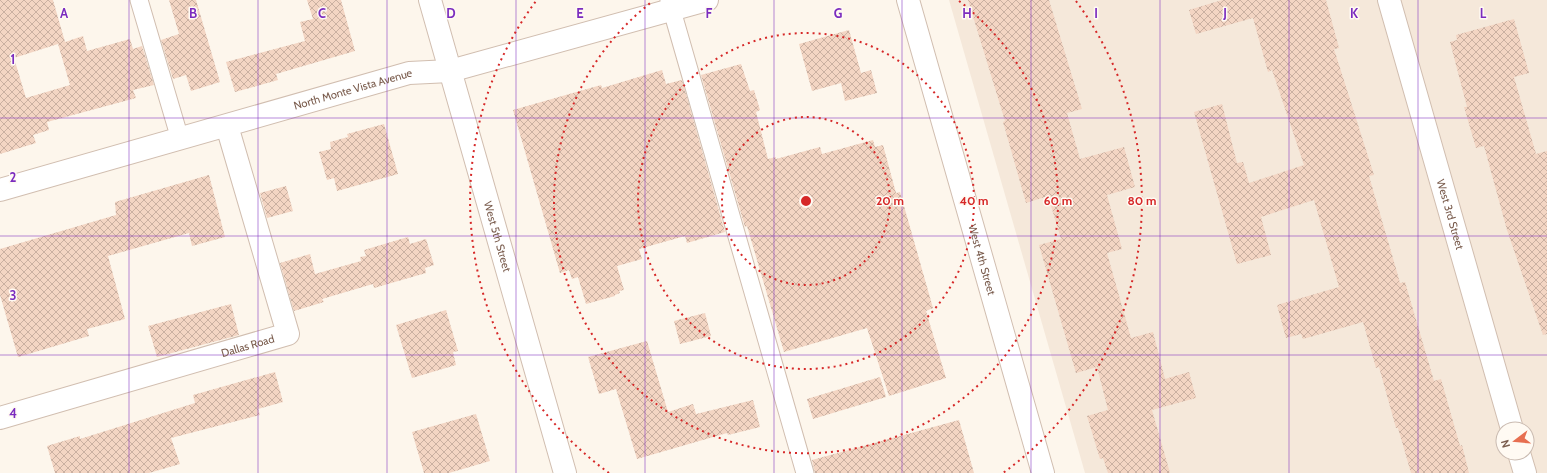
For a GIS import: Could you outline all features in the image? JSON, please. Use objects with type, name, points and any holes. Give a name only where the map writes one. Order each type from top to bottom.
[{"type":"street","name":"West 5th Street","points":[[430,0],[565,473]]},
{"type":"street","name":"North Monte Vista Avenue","points":[[0,190],[409,73],[450,71],[671,5],[707,0]]},
{"type":"street","name":"West 4th Street","points":[[908,0],[1043,473]]},
{"type":"street","name":"West 3rd Street","points":[[1389,0],[1510,421]]},
{"type":"street","name":"Dallas Road","points":[[0,418],[288,334],[227,126]]},
{"type":"street","points":[[1521,461],[1525,473]]},
{"type":"lane","points":[[139,0],[180,139]]},
{"type":"lane","points":[[671,5],[805,473]]},
{"type":"shaded area","points":[[949,0],[1547,0],[1547,473],[1085,473]]},
{"type":"building","points":[[0,0],[53,0],[65,42],[83,36],[87,51],[130,39],[133,49],[142,46],[154,85],[133,90],[136,98],[47,122],[49,130],[33,135],[36,143],[0,154]],"holes":[[[58,44],[70,85],[26,98],[14,58]]]},
{"type":"building","points":[[169,0],[196,0],[220,82],[191,91],[186,75],[173,79],[161,40],[179,34]]},
{"type":"building","points":[[307,0],[341,0],[355,51],[276,74],[278,80],[235,92],[226,62],[305,41],[300,22],[313,19]]},
{"type":"building","points":[[968,0],[1049,0],[1082,109],[1067,113],[1080,159],[1124,147],[1135,187],[1107,195],[1122,249],[1107,253],[1131,338],[1153,332],[1165,379],[1189,372],[1196,398],[1152,410],[1170,473],[1108,473],[1103,458],[1100,459],[1087,416],[1108,410],[1097,367],[1076,373],[1039,245],[1061,239],[1048,196],[1026,203],[1003,122],[1005,121]]},
{"type":"building","points":[[1222,0],[1326,0],[1339,48],[1334,49],[1374,175],[1369,176],[1400,283],[1405,282],[1434,381],[1441,379],[1460,446],[1462,445],[1469,473],[1411,473],[1398,428],[1396,428],[1379,367],[1376,368],[1363,322],[1303,339],[1301,334],[1286,338],[1277,305],[1339,287],[1314,200],[1261,217],[1271,255],[1237,264],[1194,112],[1222,104],[1237,163],[1243,162],[1249,183],[1304,165],[1272,70],[1268,72],[1253,18],[1196,34],[1189,10]]},
{"type":"building","points":[[1514,19],[1529,73],[1514,77],[1536,154],[1547,151],[1547,334],[1543,335],[1507,230],[1484,146],[1476,148],[1464,107],[1467,107],[1450,42],[1457,40],[1456,35]]},
{"type":"building","points":[[849,30],[861,73],[871,70],[877,93],[845,101],[841,83],[812,91],[799,44]]},
{"type":"building","points":[[741,64],[750,91],[754,90],[760,110],[756,112],[768,159],[776,157],[776,159],[820,147],[822,154],[873,140],[875,147],[883,145],[896,193],[900,192],[933,308],[926,311],[946,378],[889,396],[867,328],[784,352],[747,226],[745,227],[701,75]]},
{"type":"building","points":[[662,70],[666,84],[682,80],[725,232],[687,243],[685,236],[639,249],[642,259],[617,266],[624,290],[619,291],[620,293],[615,296],[586,304],[578,277],[572,279],[569,270],[560,273],[513,110],[601,85],[602,88]]},
{"type":"building","points":[[384,124],[398,174],[337,191],[334,178],[327,180],[319,152],[331,149],[330,142],[348,137],[347,134]]},
{"type":"building","points":[[209,175],[225,237],[192,246],[189,233],[108,256],[125,319],[87,329],[89,336],[18,357],[0,295],[0,249],[116,215],[115,202]]},
{"type":"building","points":[[286,186],[293,211],[267,218],[260,193]]},
{"type":"building","points":[[408,237],[410,244],[426,239],[434,265],[425,268],[426,273],[374,288],[373,284],[322,299],[324,302],[294,311],[280,263],[310,254],[315,274],[361,261],[360,257],[366,256],[364,250]]},
{"type":"building","points":[[231,304],[239,335],[157,357],[148,326]]},
{"type":"building","points":[[446,310],[458,351],[453,352],[456,365],[412,378],[396,325]]},
{"type":"building","points":[[705,313],[711,336],[680,344],[674,321]]},
{"type":"building","points":[[647,341],[668,412],[693,404],[696,414],[753,400],[760,427],[728,435],[727,433],[637,459],[616,389],[599,394],[588,357]]},
{"type":"building","points":[[275,372],[283,402],[258,409],[260,415],[171,438],[180,464],[149,473],[55,473],[47,446],[80,436],[80,439],[195,403],[193,395]]},
{"type":"building","points":[[880,377],[886,397],[813,419],[807,399]]},
{"type":"building","points":[[476,414],[490,461],[449,473],[424,473],[412,432]]},
{"type":"building","points":[[959,420],[974,473],[815,473],[812,460]]}]
